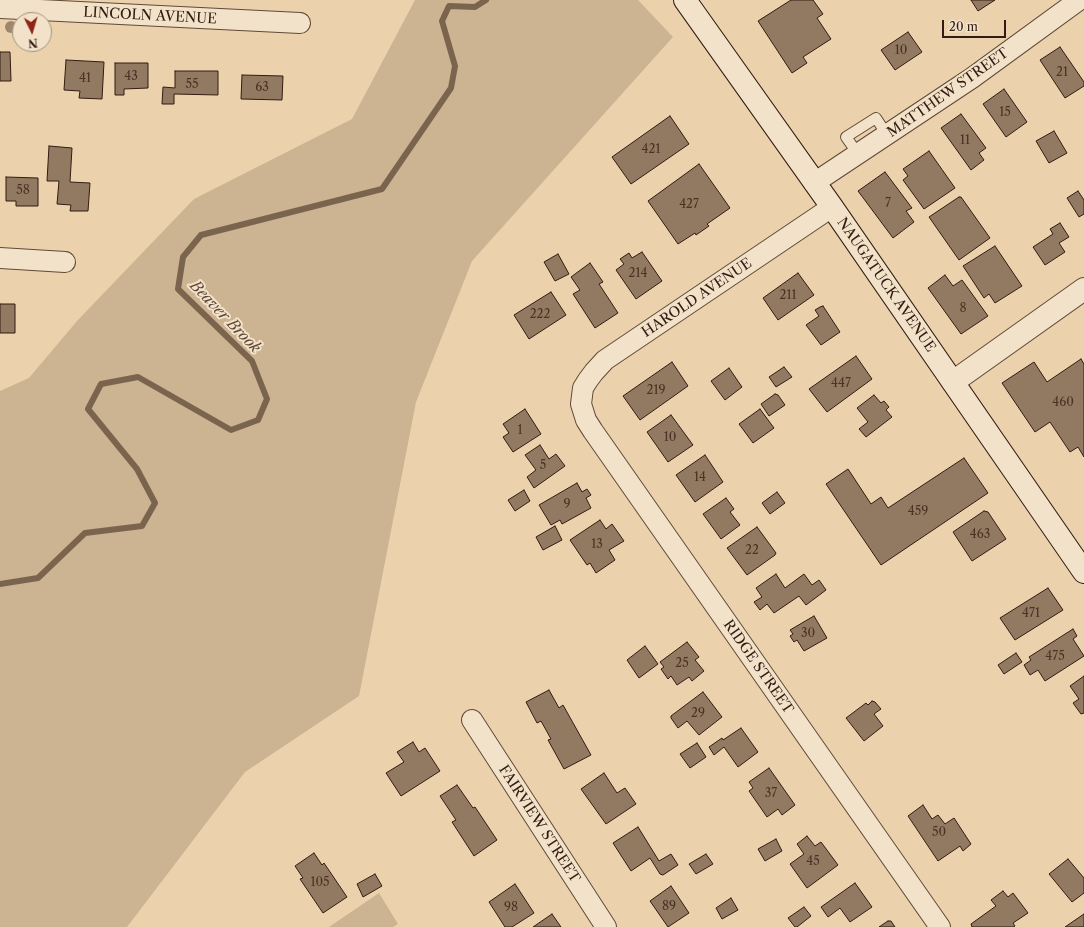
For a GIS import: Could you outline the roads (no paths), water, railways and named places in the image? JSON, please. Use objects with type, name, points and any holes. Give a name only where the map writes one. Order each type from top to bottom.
[{"type":"main road","name":"NAUGATUCK AVENUE","points":[[684,0],[832,207],[1084,572]]},
{"type":"main road","points":[[954,382],[1084,289]]},
{"type":"street","name":"MATTHEW STREET","points":[[814,183],[972,78],[1079,0]]},
{"type":"street","name":"LINCOLN AVENUE","points":[[0,8],[300,23]]},
{"type":"street","name":"HAROLD AVENUE","points":[[581,404],[583,388],[594,372],[605,360],[832,207]]},
{"type":"street","points":[[0,258],[65,262]]},
{"type":"street","name":"RIDGE STREET","points":[[581,404],[586,420],[593,431],[940,927]]},
{"type":"street","name":"FAIRVIEW STREET","points":[[472,720],[606,927]]},
{"type":"waterway","name":"Beaver Brook","points":[[0,584],[38,578],[85,533],[142,526],[155,503],[137,469],[88,409],[101,384],[138,377],[231,430],[258,420],[267,399],[252,361],[178,289],[183,257],[201,235],[382,189],[451,88],[455,66],[442,21],[449,6],[475,7],[486,0]]}]
